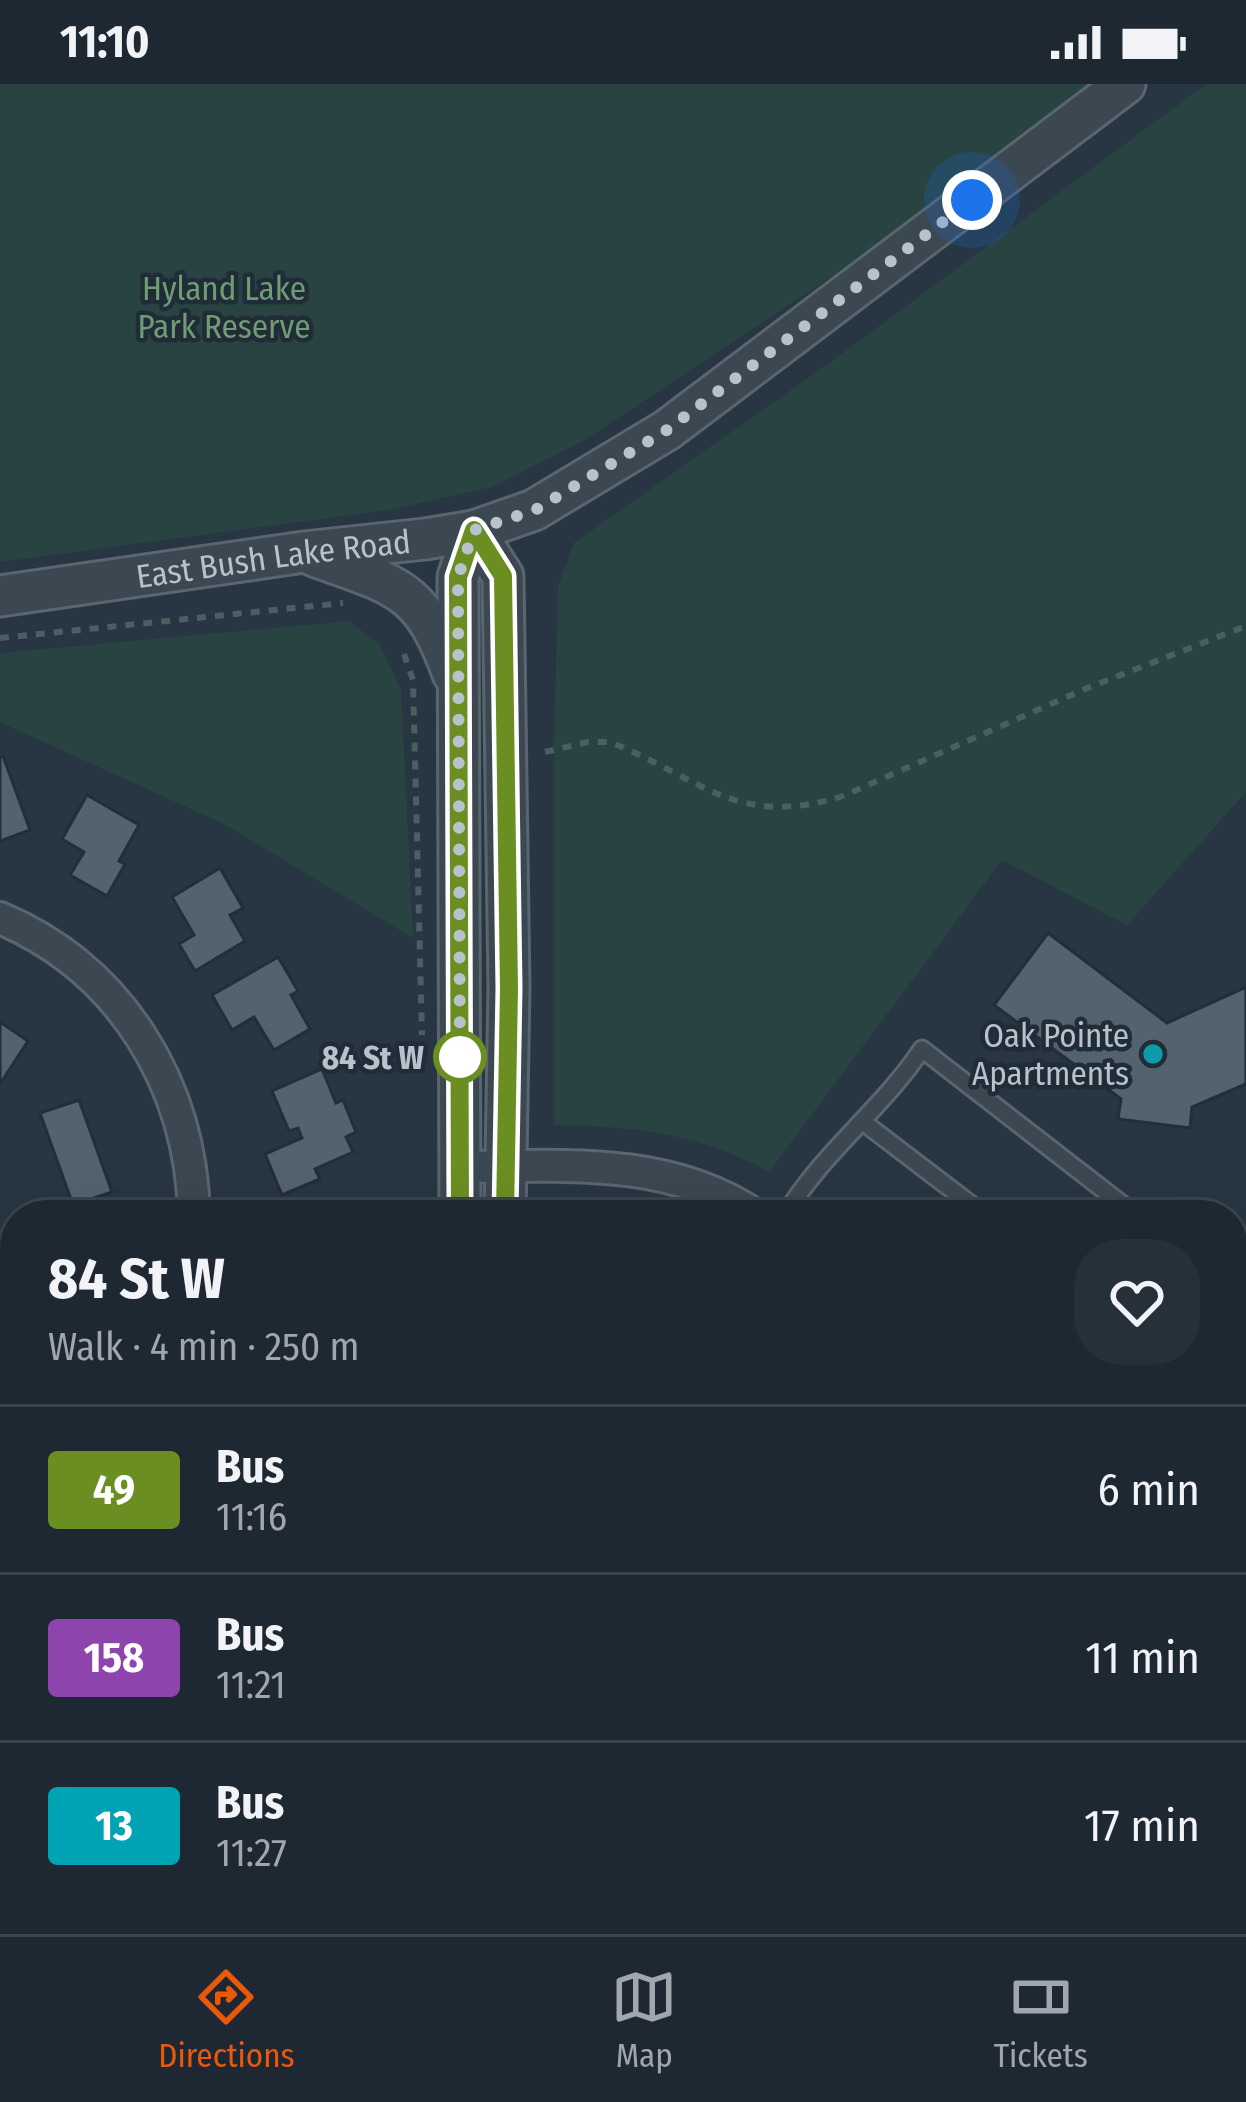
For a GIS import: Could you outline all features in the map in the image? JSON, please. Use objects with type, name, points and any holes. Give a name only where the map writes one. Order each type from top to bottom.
[{"type":"street","name":"East Bush Lake Road","points":[[0,596],[474,530],[535,510],[667,430],[1125,84]]},
{"type":"street","points":[[460,1200],[458,577],[474,530]]},
{"type":"street","points":[[474,530],[503,576],[509,988],[505,1200]]},
{"type":"street","points":[[304,552],[386,580],[408,596],[441,641],[459,691]]},
{"type":"street","points":[[0,918],[30,931],[82,966],[128,1014],[162,1069],[184,1132],[192,1200]]},
{"type":"street","points":[[461,1167],[640,1170],[692,1183],[725,1200]]},
{"type":"lane","points":[[794,1200],[802,1185],[896,1088],[922,1049],[1117,1200]]},
{"type":"lane","points":[[862,1122],[965,1200]]},
{"type":"path","points":[[0,638],[350,603]]},
{"type":"path","points":[[544,752],[610,742],[730,801],[759,807],[811,806],[1084,689],[1246,626]]},
{"type":"path","points":[[397,642],[413,680],[422,1052]]},
{"type":"green space","name":"Hyland Lake Park Reserve","points":[[0,84],[1088,84],[857,260],[585,440],[492,487],[389,510],[0,562]]},
{"type":"green space","points":[[1206,84],[1246,84],[1246,792],[1127,925],[1002,860],[769,1172],[717,1148],[664,1134],[554,1125],[558,586],[574,543],[832,361]]},
{"type":"green space","points":[[349,621],[380,645],[401,690],[413,938],[224,824],[0,722],[0,653]]},
{"type":"building","points":[[0,757],[30,830],[0,841]]},
{"type":"building","points":[[87,795],[139,825],[107,896],[70,875],[84,852],[62,839]]},
{"type":"building","points":[[220,868],[243,908],[230,915],[245,941],[195,971],[179,944],[194,935],[172,897]]},
{"type":"building","name":"Oak Pointe Apartments","points":[[1048,933],[1167,1023],[1246,987],[1246,1084],[1192,1107],[1190,1128],[1118,1119],[1121,1099],[994,1005]]},
{"type":"building","points":[[278,957],[298,991],[291,995],[310,1029],[274,1050],[254,1017],[232,1030],[212,995]]},
{"type":"building","points":[[0,1022],[28,1041],[0,1084]]},
{"type":"building","points":[[322,1069],[336,1103],[343,1100],[356,1132],[346,1137],[353,1152],[315,1169],[320,1179],[282,1195],[265,1154],[302,1138],[298,1128],[289,1131],[272,1091]]},
{"type":"building","points":[[79,1100],[112,1192],[71,1200],[40,1113]]},
{"type":"bus line","name":"49","points":[[460,1200],[458,577],[474,530],[503,576],[509,988],[505,1200]]},
{"type":"place","name":"Oak Pointe Apartments","points":[[1153,1054]]},
{"type":"place","name":"84 St W","points":[[460,1057]]},
{"type":"route","points":[[460,1057],[460,1072],[458,577],[474,530],[535,510],[667,430],[972,200]]}]
